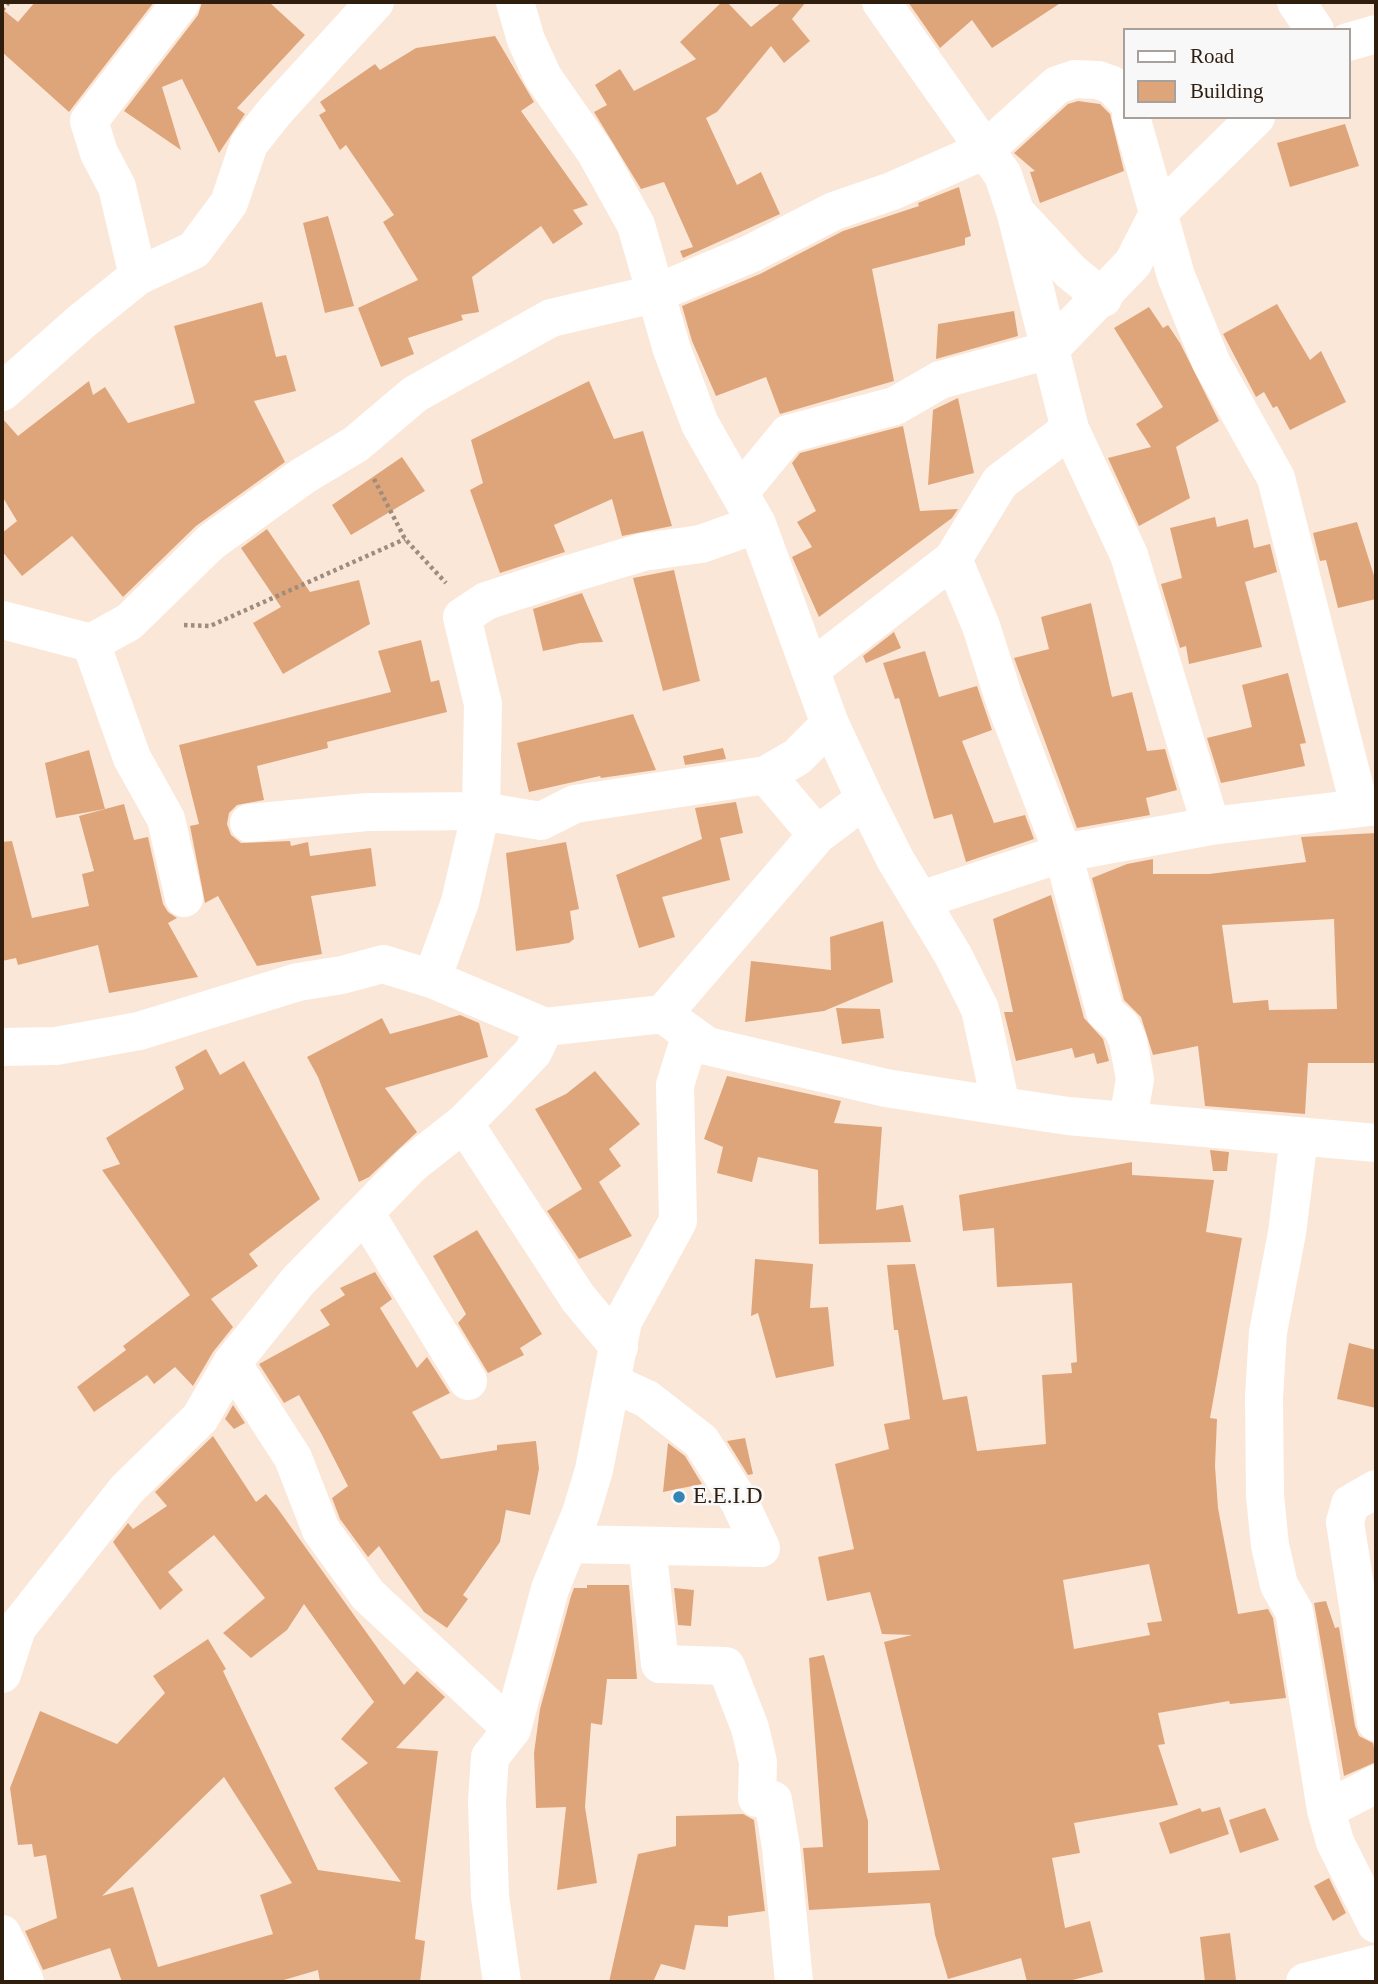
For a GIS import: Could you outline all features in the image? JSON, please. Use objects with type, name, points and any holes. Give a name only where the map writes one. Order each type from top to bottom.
[{"type":"street","points":[[138,276],[117,187],[99,153],[89,121],[181,2]]},
{"type":"street","points":[[2,392],[82,321],[138,276],[194,250],[229,203],[249,144],[276,110],[375,2]]},
{"type":"street","points":[[515,2],[526,40],[543,77],[596,153],[627,206],[648,265],[654,294],[701,424],[749,508],[830,724],[895,859],[921,900],[980,1009],[1001,1106]]},
{"type":"street","points":[[881,2],[1003,175],[1016,214],[1070,429],[1129,555],[1211,825]]},
{"type":"street","points":[[1296,2],[1314,28]]},
{"type":"street","points":[[1350,41],[1376,34]]},
{"type":"street","points":[[2,620],[91,643],[129,622],[211,542],[303,476],[356,444],[415,394],[551,318],[654,294],[750,254],[834,211],[892,191],[985,150],[1057,85],[1076,79],[1098,80],[1112,85],[1122,96]]},
{"type":"street","points":[[921,900],[1063,853],[1211,825],[1368,806],[1276,478],[1211,362],[1176,276],[1131,119]]},
{"type":"street","points":[[432,979],[460,902],[481,811],[482,704],[461,617],[486,601],[566,575],[643,552],[701,544],[749,508],[788,434],[895,406],[940,380],[1049,350],[1103,298],[1133,263],[1159,212],[1254,119]]},
{"type":"street","points":[[1016,214],[1071,272],[1103,298]]},
{"type":"street","points":[[810,670],[953,559],[1000,482],[1070,429]]},
{"type":"street","points":[[953,559],[981,626],[1038,795],[1063,853],[1105,1012],[1121,1026],[1128,1041],[1135,1079],[1128,1119]]},
{"type":"street","points":[[91,643],[132,758],[166,819],[184,898]]},
{"type":"street","points":[[248,822],[367,812],[481,811],[541,821],[575,804],[766,775],[797,757],[830,724]]},
{"type":"street","points":[[766,775],[817,835]]},
{"type":"street","points":[[502,1982],[490,1897],[487,1801],[490,1757],[512,1728],[550,1589],[594,1470],[623,1321],[678,1221],[675,1085],[677,1024],[817,835],[865,799]]},
{"type":"street","points":[[2,1047],[56,1046],[139,1031],[298,982],[383,964],[432,979],[545,1027],[677,1024],[707,1046],[886,1088],[1068,1116],[1128,1119],[1376,1143]]},
{"type":"street","points":[[2,1674],[16,1628],[127,1489],[200,1418],[232,1363],[298,1282],[412,1164],[464,1123],[533,1052],[545,1027]]},
{"type":"street","points":[[464,1123],[579,1298],[616,1365],[647,1399],[701,1441],[739,1501],[761,1548],[568,1544]]},
{"type":"street","points":[[1299,1137],[1287,1233],[1268,1332],[1262,1458],[1270,1545],[1279,1585],[1294,1611],[1326,1810],[1335,1842],[1376,1924]]},
{"type":"street","points":[[365,1213],[468,1381]]},
{"type":"street","points":[[232,1363],[293,1458],[321,1530],[368,1595],[429,1655],[512,1728]]},
{"type":"street","points":[[1376,1489],[1350,1504],[1345,1522],[1367,1618],[1376,1722]]},
{"type":"street","points":[[647,1546],[660,1664],[726,1666],[750,1728],[758,1762],[757,1798],[773,1800],[781,1847],[794,1982]]},
{"type":"street","points":[[1326,1810],[1376,1784]]},
{"type":"street","points":[[2,1934],[25,1982]]},
{"type":"street","points":[[1305,1982],[1376,1964]]},
{"type":"path","points":[[2,10],[9,2]]},
{"type":"path","points":[[356,444],[405,539],[422,560],[443,578],[461,617]]},
{"type":"path","points":[[129,622],[210,626],[405,539]]},
{"type":"building","points":[[35,2],[154,2],[69,112],[2,52],[2,9],[18,22]]},
{"type":"building","points":[[202,2],[269,2],[305,35],[237,108],[245,114],[219,153],[182,79],[162,87],[181,150],[124,111],[198,15]]},
{"type":"building","points":[[722,2],[727,2],[751,27],[782,2],[806,2],[792,19],[810,41],[784,63],[771,46],[717,112],[706,118],[737,185],[761,172],[780,214],[683,258],[680,251],[693,247],[664,182],[641,189],[594,112],[607,105],[595,85],[620,69],[634,91],[696,59],[680,42]]},
{"type":"building","points":[[908,2],[1062,2],[992,48],[972,20],[940,48]]},
{"type":"building","points":[[495,36],[534,102],[521,111],[588,205],[573,210],[583,224],[553,244],[541,226],[472,277],[479,312],[461,315],[463,320],[408,338],[414,354],[381,367],[358,308],[418,280],[383,222],[394,215],[346,145],[340,150],[319,115],[326,111],[320,102],[375,64],[380,70],[416,48]]},
{"type":"building","points":[[1078,101],[1100,104],[1110,114],[1124,171],[1040,203],[1030,172],[1035,171],[1014,153],[1068,104]]},
{"type":"building","points":[[1345,124],[1359,166],[1290,187],[1277,143]]},
{"type":"building","points":[[959,187],[971,236],[965,238],[965,245],[872,269],[894,381],[780,414],[766,377],[716,396],[692,341],[682,306],[760,274],[843,231],[919,206],[918,203]]},
{"type":"building","points":[[328,216],[354,306],[325,313],[303,223]]},
{"type":"building","points":[[262,302],[276,357],[286,355],[296,391],[254,401],[285,462],[196,526],[123,597],[72,536],[22,576],[2,551],[2,533],[17,521],[2,496],[2,418],[18,436],[89,381],[93,395],[105,387],[128,423],[195,403],[174,326]]},
{"type":"building","points":[[1277,304],[1310,360],[1321,351],[1346,402],[1290,430],[1277,406],[1273,408],[1264,392],[1256,397],[1223,334]]},
{"type":"building","points":[[1149,307],[1163,328],[1168,325],[1180,343],[1219,421],[1176,447],[1190,498],[1139,526],[1108,458],[1151,447],[1136,424],[1163,407],[1114,328]]},
{"type":"building","points":[[1014,311],[1018,336],[936,359],[938,324]]},
{"type":"building","points":[[589,381],[614,439],[643,431],[672,526],[622,536],[612,499],[554,525],[565,552],[500,573],[470,490],[483,483],[471,440]]},
{"type":"building","points":[[958,398],[974,473],[928,485],[933,410]]},
{"type":"building","points":[[903,426],[920,511],[958,509],[952,518],[819,617],[792,557],[812,547],[797,522],[816,511],[792,463],[800,453]]},
{"type":"building","points":[[402,457],[425,491],[351,535],[332,505]]},
{"type":"building","points":[[1215,517],[1217,527],[1248,519],[1254,548],[1270,544],[1277,572],[1245,582],[1262,647],[1189,664],[1186,646],[1180,648],[1161,584],[1182,578],[1170,528]]},
{"type":"building","points":[[1357,522],[1376,582],[1376,599],[1338,608],[1326,560],[1320,561],[1313,533]]},
{"type":"building","points":[[267,529],[310,592],[359,580],[370,624],[283,674],[253,623],[281,607],[241,548]]},
{"type":"building","points":[[674,570],[700,681],[663,691],[633,578]]},
{"type":"building","points":[[582,593],[603,642],[580,643],[543,651],[533,609]]},
{"type":"building","points":[[1091,603],[1112,697],[1132,692],[1147,751],[1165,749],[1177,790],[1146,798],[1150,815],[1077,828],[1014,658],[1049,649],[1041,617]]},
{"type":"building","points":[[894,632],[901,648],[866,663],[863,656]]},
{"type":"building","points":[[421,640],[431,682],[439,680],[447,712],[327,742],[328,748],[257,766],[264,800],[237,805],[229,813],[227,824],[231,835],[241,843],[290,841],[291,846],[308,842],[310,856],[371,848],[376,886],[311,896],[322,954],[257,966],[218,896],[205,903],[190,826],[199,824],[179,745],[391,692],[378,651]]},
{"type":"building","points":[[925,651],[939,697],[977,686],[992,730],[962,741],[994,823],[1025,815],[1034,839],[966,862],[952,814],[934,819],[899,698],[895,699],[883,663]]},
{"type":"building","points":[[1288,673],[1306,743],[1300,744],[1305,766],[1221,783],[1207,738],[1252,727],[1242,685]]},
{"type":"building","points":[[633,714],[656,770],[600,776],[529,792],[517,743]]},
{"type":"building","points":[[723,748],[726,759],[685,765],[683,756]]},
{"type":"building","points":[[89,750],[105,809],[56,818],[45,763]]},
{"type":"building","points":[[736,802],[743,833],[720,838],[730,880],[662,897],[675,937],[639,948],[616,875],[702,839],[695,808]]},
{"type":"building","points":[[124,804],[134,840],[148,837],[163,904],[168,912],[177,918],[168,923],[198,977],[109,993],[98,945],[18,965],[16,958],[2,961],[2,842],[12,841],[32,918],[89,906],[82,874],[94,871],[79,816]]},
{"type":"building","points":[[1376,833],[1376,1063],[1308,1063],[1305,1114],[1205,1106],[1198,1046],[1153,1055],[1141,1017],[1124,1000],[1092,878],[1127,864],[1153,859],[1153,874],[1209,874],[1306,862],[1301,837]],"holes":[[[1334,919],[1337,1009],[1269,1010],[1268,1000],[1233,1003],[1222,925]]]},
{"type":"building","points":[[566,842],[579,909],[570,911],[574,939],[569,943],[516,951],[506,853]]},
{"type":"building","points":[[1051,895],[1084,1018],[1103,1039],[1109,1061],[1097,1064],[1094,1053],[1075,1058],[1072,1048],[1016,1061],[1004,1012],[1013,1012],[993,919]]},
{"type":"building","points":[[883,921],[893,982],[824,1011],[745,1022],[751,961],[831,970],[830,937]]},
{"type":"building","points":[[836,1008],[880,1009],[884,1038],[842,1044]]},
{"type":"building","points":[[460,1015],[479,1023],[488,1057],[385,1088],[417,1132],[369,1177],[359,1182],[318,1077],[307,1057],[382,1018],[390,1034]]},
{"type":"building","points":[[206,1049],[220,1075],[244,1061],[320,1199],[249,1254],[258,1266],[211,1299],[233,1327],[213,1352],[193,1386],[175,1367],[154,1384],[147,1375],[94,1412],[77,1387],[126,1350],[123,1346],[190,1295],[102,1170],[120,1164],[106,1138],[184,1089],[175,1067]]},
{"type":"building","points":[[595,1071],[640,1124],[609,1149],[621,1166],[599,1182],[632,1236],[579,1259],[547,1211],[582,1189],[535,1109],[566,1094]]},
{"type":"building","points":[[727,1076],[841,1101],[834,1123],[882,1127],[876,1210],[903,1205],[911,1242],[819,1244],[818,1170],[758,1157],[752,1182],[717,1173],[723,1147],[704,1139]]},
{"type":"building","points":[[1210,1150],[1229,1152],[1227,1171],[1213,1171]]},
{"type":"building","points":[[1132,1162],[1132,1175],[1214,1180],[1206,1232],[1242,1238],[1210,1418],[1217,1419],[1215,1466],[1218,1508],[1238,1614],[1268,1609],[1273,1618],[1286,1698],[1230,1704],[1229,1701],[1158,1713],[1165,1744],[1158,1745],[1178,1805],[1074,1823],[1080,1853],[1052,1858],[1065,1928],[1090,1921],[1103,1972],[1065,1982],[1027,1982],[1021,1958],[948,1979],[935,1935],[930,1903],[809,1910],[803,1848],[823,1847],[809,1658],[824,1655],[868,1821],[868,1873],[940,1870],[884,1642],[912,1635],[882,1634],[870,1592],[827,1601],[818,1557],[854,1549],[835,1464],[889,1449],[884,1424],[910,1419],[898,1330],[894,1330],[887,1265],[915,1264],[943,1400],[967,1396],[977,1451],[1046,1444],[1042,1375],[1072,1373],[1071,1363],[1077,1362],[1072,1283],[997,1287],[994,1228],[963,1231],[959,1195]],"holes":[[[1149,1564],[1162,1621],[1147,1623],[1150,1635],[1074,1649],[1063,1580]]]},
{"type":"building","points":[[477,1230],[542,1334],[520,1348],[524,1355],[488,1373],[458,1323],[466,1314],[433,1256]]},
{"type":"building","points":[[755,1259],[813,1264],[810,1308],[828,1307],[834,1366],[776,1378],[758,1313],[751,1316]]},
{"type":"building","points":[[375,1272],[392,1299],[380,1308],[417,1368],[427,1357],[450,1393],[412,1412],[441,1459],[497,1450],[497,1445],[536,1441],[539,1469],[530,1515],[506,1510],[500,1542],[463,1595],[468,1599],[447,1628],[424,1612],[379,1546],[368,1557],[340,1519],[332,1498],[348,1486],[322,1435],[299,1395],[284,1403],[259,1364],[330,1325],[320,1310],[345,1295],[340,1288]]},
{"type":"building","points":[[1349,1343],[1376,1350],[1376,1408],[1337,1399]]},
{"type":"building","points":[[233,1405],[245,1423],[234,1429],[225,1419]]},
{"type":"building","points":[[213,1436],[256,1502],[266,1494],[278,1509],[404,1685],[417,1671],[445,1697],[396,1748],[438,1751],[415,1939],[425,1941],[420,1982],[320,1982],[318,1970],[277,1982],[122,1982],[110,1948],[43,1970],[25,1931],[57,1918],[46,1855],[34,1857],[32,1844],[18,1845],[10,1788],[40,1711],[117,1744],[165,1693],[153,1676],[208,1639],[226,1669],[223,1671],[318,1870],[401,1882],[334,1788],[368,1763],[341,1739],[374,1702],[304,1604],[287,1630],[251,1658],[223,1633],[265,1598],[214,1535],[168,1572],[183,1590],[160,1610],[113,1542],[128,1523],[133,1529],[167,1506],[155,1492]],"holes":[[[224,1777],[292,1883],[260,1895],[273,1934],[158,1967],[133,1887],[102,1896]]]},
{"type":"building","points":[[745,1438],[753,1474],[748,1475],[727,1441]]},
{"type":"building","points":[[668,1443],[685,1456],[702,1484],[663,1492]]},
{"type":"building","points":[[587,1585],[629,1585],[637,1679],[607,1679],[602,1725],[591,1723],[585,1807],[597,1883],[557,1890],[566,1807],[536,1808],[534,1753],[540,1709],[571,1596],[574,1588],[587,1588]]},
{"type":"building","points":[[674,1588],[694,1590],[691,1626],[678,1625]]},
{"type":"building","points":[[1326,1601],[1335,1628],[1339,1627],[1355,1726],[1359,1736],[1373,1743],[1376,1758],[1376,1762],[1344,1776],[1314,1603]]},
{"type":"building","points":[[1220,1807],[1229,1834],[1170,1854],[1159,1823],[1200,1808],[1202,1812]]},
{"type":"building","points":[[1265,1808],[1279,1840],[1240,1853],[1229,1820]]},
{"type":"building","points":[[743,1814],[754,1820],[765,1911],[728,1916],[728,1927],[695,1925],[685,1970],[661,1964],[653,1982],[609,1982],[638,1854],[676,1846],[676,1816]]},
{"type":"building","points":[[1329,1878],[1346,1913],[1333,1921],[1314,1886]]},
{"type":"building","points":[[1230,1933],[1236,1980],[1205,1982],[1200,1937]]},
{"type":"place","name":"E.E.I.D","points":[[679,1497]]}]
